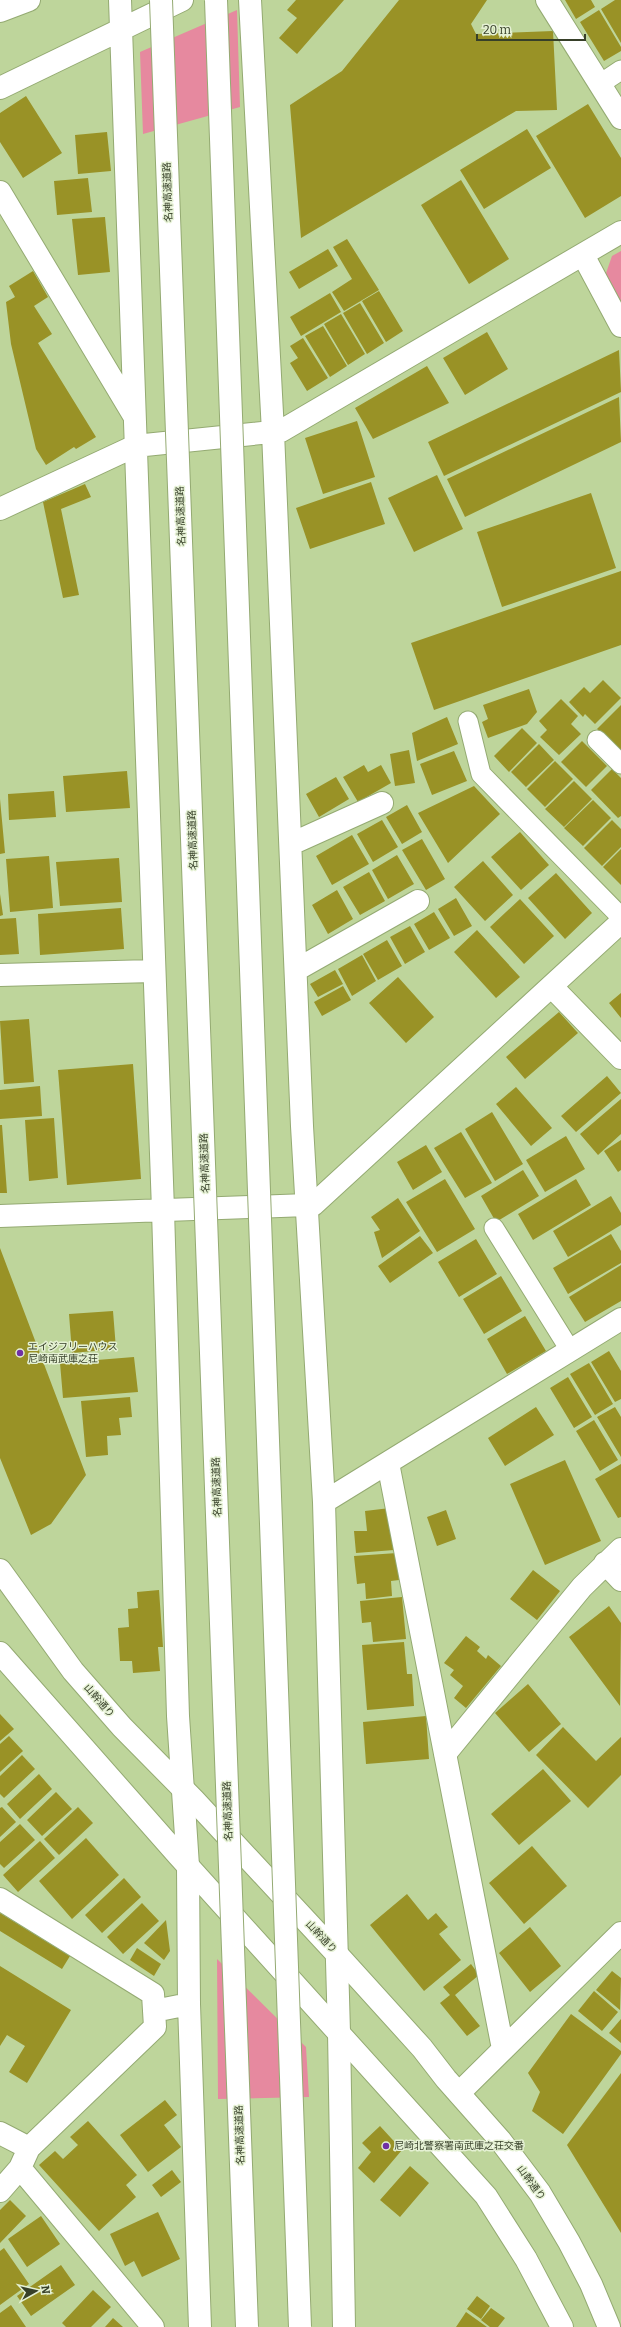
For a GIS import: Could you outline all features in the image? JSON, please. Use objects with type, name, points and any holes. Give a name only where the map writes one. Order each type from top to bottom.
[{"type":"main road","points":[[0,11],[29,0]]},
{"type":"main road","points":[[120,0],[134,446],[163,1210],[178,1716],[185,1792],[188,1866],[189,2004],[200,2327]]},
{"type":"main road","name":"名神高速道路","points":[[161,0],[246,2327]]},
{"type":"main road","points":[[0,88],[182,0]]},
{"type":"main road","points":[[216,0],[300,2327]]},
{"type":"main road","points":[[250,0],[273,432],[307,1205],[324,1502],[335,1952],[339,2032],[344,2327]]},
{"type":"main road","points":[[547,0],[621,118]]},
{"type":"main road","points":[[0,192],[134,415]]},
{"type":"main road","points":[[0,509],[134,446],[281,430],[621,232]]},
{"type":"main road","points":[[583,255],[621,326]]},
{"type":"main road","points":[[291,844],[382,803]]},
{"type":"main road","points":[[296,970],[418,902]]},
{"type":"main road","points":[[0,1216],[313,1205],[621,922]]},
{"type":"main road","points":[[0,975],[153,971]]},
{"type":"main road","points":[[552,987],[621,1058]]},
{"type":"main road","points":[[324,1502],[621,1319]]},
{"type":"main road","points":[[388,1463],[503,2049]]},
{"type":"main road","points":[[446,1754],[582,1587],[621,1549]]},
{"type":"main road","points":[[605,1563],[621,1580]]},
{"type":"main road","name":"山幹通り","points":[[0,1570],[73,1671],[122,1727],[335,1952],[422,2048],[500,2140],[540,2193],[591,2284],[609,2327]]},
{"type":"main road","points":[[0,1653],[188,1866],[486,2196],[523,2253],[562,2327]]},
{"type":"main road","points":[[0,1899],[152,1994],[155,2027],[29,2148],[20,2168],[0,2190]]},
{"type":"main road","points":[[459,2093],[621,1933]]},
{"type":"main road","points":[[154,2011],[189,2004]]},
{"type":"main road","points":[[0,2133],[29,2148]]},
{"type":"main road","points":[[20,2168],[153,2327]]},
{"type":"lane","points":[[600,84],[621,70]]},
{"type":"lane","points":[[468,721],[481,774],[621,917]]},
{"type":"lane","points":[[597,740],[621,764]]},
{"type":"lane","points":[[494,1228],[570,1350]]},
{"type":"shaded area","points":[[237,10],[240,107],[143,134],[140,52]]},
{"type":"shaded area","points":[[621,251],[621,305],[605,276],[612,256]]},
{"type":"shaded area","points":[[217,1959],[306,2047],[309,2097],[218,2099]]},
{"type":"building","points":[[296,0],[344,0],[297,54],[279,38],[297,18],[287,10]]},
{"type":"building","points":[[399,0],[487,0],[471,24],[476,34],[553,31],[557,110],[516,111],[301,238],[290,105],[342,71]]},
{"type":"building","points":[[565,0],[591,0],[595,7],[576,19]]},
{"type":"building","points":[[615,0],[621,0],[621,43],[601,9]]},
{"type":"building","points":[[599,10],[621,47],[621,51],[604,61],[580,22]]},
{"type":"building","points":[[26,96],[62,153],[23,178],[0,142],[0,113]]},
{"type":"building","points":[[588,104],[621,158],[621,196],[585,218],[536,136]]},
{"type":"building","points":[[527,129],[551,168],[484,209],[460,170]]},
{"type":"building","points":[[107,132],[111,171],[78,174],[75,135]]},
{"type":"building","points":[[88,178],[92,212],[57,215],[54,181]]},
{"type":"building","points":[[461,180],[509,259],[469,284],[421,205]]},
{"type":"building","points":[[105,217],[110,272],[78,275],[72,219]]},
{"type":"building","points":[[347,239],[379,290],[344,311],[332,292],[352,279],[333,247]]},
{"type":"building","points":[[328,249],[338,266],[299,289],[289,272]]},
{"type":"building","points":[[33,271],[48,297],[34,306],[52,334],[38,343],[96,437],[76,449],[74,447],[46,465],[36,449],[11,344],[6,302],[15,297],[9,286]]},
{"type":"building","points":[[379,291],[403,331],[386,342],[362,301]]},
{"type":"building","points":[[330,293],[341,312],[301,336],[290,317]]},
{"type":"building","points":[[360,303],[384,343],[367,354],[343,313]]},
{"type":"building","points":[[341,314],[365,354],[348,365],[324,324]]},
{"type":"building","points":[[323,326],[347,366],[330,377],[305,336]]},
{"type":"building","points":[[487,332],[508,369],[465,395],[443,358]]},
{"type":"building","points":[[303,338],[328,378],[307,391],[290,363],[298,358],[290,346]]},
{"type":"building","points":[[619,350],[621,392],[444,476],[428,442]]},
{"type":"building","points":[[427,366],[449,403],[373,439],[355,408]]},
{"type":"building","points":[[619,397],[621,442],[465,517],[447,479]]},
{"type":"building","points":[[357,421],[375,477],[323,494],[305,438]]},
{"type":"building","points":[[437,475],[463,529],[414,552],[388,498]]},
{"type":"building","points":[[371,482],[385,524],[310,549],[296,508]]},
{"type":"building","points":[[85,484],[91,497],[61,509],[79,595],[63,598],[43,502]]},
{"type":"building","points":[[591,493],[616,568],[502,607],[477,532]]},
{"type":"building","points":[[621,571],[621,645],[434,710],[411,643]]},
{"type":"building","points":[[603,680],[621,698],[595,724],[585,714],[583,717],[569,702],[584,687],[590,693]]},
{"type":"building","points":[[529,689],[537,712],[527,724],[488,738],[482,722],[488,719],[483,705]]},
{"type":"building","points":[[561,699],[578,716],[571,724],[581,734],[559,755],[540,737],[547,730],[539,721]]},
{"type":"building","points":[[621,705],[621,753],[597,729]]},
{"type":"building","points":[[447,717],[458,744],[417,761],[412,733]]},
{"type":"building","points":[[522,728],[537,743],[509,772],[494,756]]},
{"type":"building","points":[[582,741],[607,766],[586,787],[561,762]]},
{"type":"building","points":[[539,744],[554,760],[526,787],[511,772]]},
{"type":"building","points":[[409,750],[415,783],[395,786],[390,754]]},
{"type":"building","points":[[454,751],[467,781],[432,795],[420,764]]},
{"type":"building","points":[[555,761],[573,779],[545,807],[527,789]]},
{"type":"building","points":[[364,765],[368,772],[381,765],[391,783],[358,802],[343,777]]},
{"type":"building","points":[[612,769],[621,778],[621,816],[618,818],[591,790]]},
{"type":"building","points":[[127,771],[130,808],[66,812],[63,776]]},
{"type":"building","points":[[336,777],[349,799],[319,817],[306,794]]},
{"type":"building","points":[[574,781],[592,799],[564,827],[545,809]]},
{"type":"building","points":[[474,786],[500,814],[448,863],[418,813]]},
{"type":"building","points":[[54,791],[56,817],[9,820],[8,794]]},
{"type":"building","points":[[0,799],[5,853],[0,854]]},
{"type":"building","points":[[593,800],[611,818],[583,846],[564,828]]},
{"type":"building","points":[[407,805],[422,832],[402,844],[386,817]]},
{"type":"building","points":[[382,820],[398,847],[373,862],[357,834]]},
{"type":"building","points":[[612,820],[621,829],[621,847],[602,866],[584,848]]},
{"type":"building","points":[[520,832],[549,865],[521,890],[491,857]]},
{"type":"building","points":[[352,835],[369,864],[332,885],[316,856]]},
{"type":"building","points":[[422,839],[445,879],[426,890],[402,850]]},
{"type":"building","points":[[621,849],[621,885],[603,867]]},
{"type":"building","points":[[397,855],[414,884],[388,899],[372,870]]},
{"type":"building","points":[[49,856],[53,908],[10,912],[6,859]]},
{"type":"building","points":[[119,858],[122,902],[60,906],[56,862]]},
{"type":"building","points":[[483,861],[513,895],[485,921],[454,887]]},
{"type":"building","points":[[369,872],[385,901],[360,915],[343,887]]},
{"type":"building","points":[[556,873],[592,913],[565,939],[528,898]]},
{"type":"building","points":[[337,890],[353,919],[328,934],[312,905]]},
{"type":"building","points":[[0,894],[3,915],[0,916]]},
{"type":"building","points":[[456,898],[472,926],[454,936],[438,909]]},
{"type":"building","points":[[520,899],[554,936],[524,964],[490,927]]},
{"type":"building","points":[[121,908],[124,949],[40,955],[38,914]]},
{"type":"building","points":[[434,912],[450,938],[429,950],[414,924]]},
{"type":"building","points":[[16,918],[19,954],[0,955],[0,919]]},
{"type":"building","points":[[410,926],[425,952],[405,964],[390,937]]},
{"type":"building","points":[[477,930],[520,977],[496,998],[454,952]]},
{"type":"building","points":[[387,940],[402,966],[378,980],[363,954]]},
{"type":"building","points":[[362,955],[376,981],[352,996],[338,969]]},
{"type":"building","points":[[335,970],[343,984],[318,997],[310,984]]},
{"type":"building","points":[[398,977],[434,1017],[406,1043],[369,1003]]},
{"type":"building","points":[[343,986],[351,1000],[322,1016],[314,1002]]},
{"type":"building","points":[[621,993],[621,1018],[609,1003]]},
{"type":"building","points":[[559,1012],[578,1033],[525,1079],[506,1057]]},
{"type":"building","points":[[29,1019],[34,1082],[4,1084],[0,1021]]},
{"type":"building","points":[[133,1064],[141,1179],[67,1185],[58,1070]]},
{"type":"building","points":[[607,1076],[621,1093],[576,1132],[561,1116]]},
{"type":"building","points":[[40,1086],[42,1116],[0,1119],[0,1090]]},
{"type":"building","points":[[516,1087],[552,1128],[531,1146],[496,1104]]},
{"type":"building","points":[[621,1099],[621,1134],[598,1155],[580,1134]]},
{"type":"building","points":[[492,1112],[523,1164],[495,1181],[465,1129]]},
{"type":"building","points":[[54,1118],[58,1178],[29,1181],[25,1120]]},
{"type":"building","points":[[0,1125],[2,1125],[7,1193],[0,1193]]},
{"type":"building","points":[[461,1132],[492,1183],[465,1198],[434,1148]]},
{"type":"building","points":[[566,1136],[585,1169],[545,1192],[526,1160]]},
{"type":"building","points":[[621,1140],[621,1170],[618,1172],[604,1151]]},
{"type":"building","points":[[426,1145],[442,1172],[413,1190],[397,1162]]},
{"type":"building","points":[[523,1170],[539,1196],[496,1222],[481,1196]]},
{"type":"building","points":[[445,1179],[475,1229],[437,1252],[406,1202]]},
{"type":"building","points":[[576,1179],[591,1205],[533,1240],[518,1214]]},
{"type":"building","points":[[611,1196],[621,1213],[621,1225],[568,1257],[553,1231]]},
{"type":"building","points":[[398,1198],[420,1231],[382,1258],[374,1232],[380,1230],[371,1217]]},
{"type":"building","points":[[611,1234],[621,1251],[621,1263],[568,1294],[553,1268]]},
{"type":"building","points":[[420,1236],[433,1253],[390,1283],[378,1266]]},
{"type":"building","points":[[476,1239],[497,1274],[459,1297],[438,1262]]},
{"type":"building","name":"エイジフリーハウス 尼崎南武庫之荘","points":[[0,1248],[86,1475],[51,1524],[31,1535],[0,1458]]},
{"type":"building","points":[[621,1265],[621,1301],[585,1322],[569,1297]]},
{"type":"building","points":[[501,1276],[522,1311],[484,1334],[463,1299]]},
{"type":"building","points":[[113,1311],[116,1349],[72,1353],[69,1314]]},
{"type":"building","points":[[525,1316],[546,1351],[507,1374],[487,1339]]},
{"type":"building","points":[[609,1351],[621,1371],[621,1399],[615,1402],[591,1362]]},
{"type":"building","points":[[134,1357],[138,1392],[63,1398],[60,1363]]},
{"type":"building","points":[[589,1363],[613,1404],[595,1415],[570,1374]]},
{"type":"building","points":[[568,1377],[592,1417],[574,1428],[550,1388]]},
{"type":"building","points":[[130,1397],[132,1417],[119,1418],[121,1435],[107,1436],[108,1455],[86,1457],[81,1401]]},
{"type":"building","points":[[536,1407],[554,1435],[505,1466],[488,1438]]},
{"type":"building","points":[[615,1407],[621,1417],[621,1457],[597,1417]]},
{"type":"building","points":[[594,1420],[618,1460],[600,1471],[576,1431]]},
{"type":"building","points":[[565,1460],[601,1541],[545,1565],[510,1484]]},
{"type":"building","points":[[621,1464],[621,1517],[618,1518],[595,1479]]},
{"type":"building","points":[[390,1508],[394,1550],[356,1553],[354,1531],[367,1531],[365,1511]]},
{"type":"building","points":[[446,1510],[456,1539],[437,1546],[427,1517]]},
{"type":"building","points":[[397,1553],[399,1580],[391,1581],[392,1596],[366,1599],[365,1583],[357,1584],[354,1556]]},
{"type":"building","points":[[533,1570],[560,1591],[537,1620],[510,1599]]},
{"type":"building","points":[[159,1590],[163,1647],[158,1647],[160,1671],[133,1673],[132,1661],[120,1661],[118,1628],[129,1627],[128,1609],[138,1608],[137,1592]]},
{"type":"building","points":[[402,1597],[406,1639],[373,1642],[371,1622],[362,1623],[360,1601]]},
{"type":"building","points":[[609,1606],[621,1623],[620,1706],[569,1637]]},
{"type":"building","points":[[466,1636],[480,1647],[477,1651],[486,1659],[488,1655],[501,1666],[466,1708],[454,1698],[463,1686],[450,1675],[454,1670],[444,1663]]},
{"type":"building","points":[[404,1642],[407,1674],[412,1674],[414,1706],[367,1710],[362,1645]]},
{"type":"building","points":[[528,1684],[561,1724],[529,1752],[495,1713]]},
{"type":"building","points":[[0,1714],[14,1729],[0,1741]]},
{"type":"building","points":[[426,1716],[429,1759],[366,1764],[363,1722]]},
{"type":"building","points":[[563,1727],[596,1761],[621,1737],[621,1775],[588,1808],[536,1755]]},
{"type":"building","points":[[9,1736],[23,1751],[0,1772],[0,1744]]},
{"type":"building","points":[[22,1755],[35,1769],[4,1798],[0,1794],[0,1776]]},
{"type":"building","points":[[543,1769],[571,1801],[519,1845],[491,1814]]},
{"type":"building","points":[[39,1774],[52,1789],[20,1819],[7,1804]]},
{"type":"building","points":[[56,1792],[72,1809],[42,1836],[27,1820]]},
{"type":"building","points":[[2,1807],[16,1822],[0,1837],[0,1808]]},
{"type":"building","points":[[78,1807],[93,1823],[59,1855],[44,1839]]},
{"type":"building","points":[[20,1824],[35,1840],[4,1868],[0,1864],[0,1842]]},
{"type":"building","points":[[86,1838],[119,1875],[72,1919],[39,1881]]},
{"type":"building","points":[[40,1841],[55,1858],[18,1892],[3,1875]]},
{"type":"building","points":[[532,1846],[567,1886],[524,1924],[489,1883]]},
{"type":"building","points":[[124,1878],[141,1897],[102,1933],[85,1915]]},
{"type":"building","points":[[407,1894],[428,1920],[436,1913],[448,1927],[439,1934],[461,1960],[424,1991],[370,1925]]},
{"type":"building","points":[[142,1903],[159,1921],[123,1954],[107,1937]]},
{"type":"building","points":[[0,1913],[70,1956],[62,1969],[0,1931]]},
{"type":"building","points":[[166,1920],[170,1951],[164,1960],[144,1943]]},
{"type":"building","points":[[530,1927],[561,1966],[530,1992],[499,1953]]},
{"type":"building","points":[[137,1948],[161,1964],[154,1976],[130,1960]]},
{"type":"building","points":[[471,1964],[479,1975],[455,1995],[480,2026],[467,2036],[440,2003],[450,1995],[443,1987]]},
{"type":"building","points":[[0,1966],[71,2010],[27,2083],[9,2072],[25,2046],[7,2035],[0,2046]]},
{"type":"building","points":[[612,1971],[621,1978],[620,2010],[596,1990]]},
{"type":"building","points":[[594,1991],[618,2012],[602,2031],[578,2011]]},
{"type":"building","points":[[571,2014],[621,2051],[621,2054],[563,2134],[532,2111],[540,2092],[528,2073]]},
{"type":"building","points":[[621,2019],[621,2043],[609,2033]]},
{"type":"building","points":[[621,2073],[621,2233],[567,2145]]},
{"type":"building","points":[[165,2100],[177,2115],[164,2125],[181,2147],[148,2172],[120,2135]]},
{"type":"building","points":[[88,2121],[137,2175],[126,2185],[136,2197],[99,2231],[39,2165],[55,2151],[63,2159],[78,2145],[70,2137]]},
{"type":"building","points":[[380,2126],[402,2150],[374,2183],[358,2168],[371,2152],[362,2143]]},
{"type":"building","points":[[410,2166],[429,2183],[400,2217],[380,2200]]},
{"type":"building","points":[[172,2170],[181,2182],[161,2197],[152,2185]]},
{"type":"building","points":[[10,2200],[26,2216],[0,2243],[0,2210]]},
{"type":"building","points":[[158,2212],[180,2259],[142,2277],[134,2261],[125,2266],[110,2234]]},
{"type":"building","points":[[41,2216],[60,2244],[27,2267],[8,2239]]},
{"type":"building","points":[[4,2248],[29,2284],[0,2305],[0,2251]]},
{"type":"building","points":[[61,2265],[75,2285],[31,2316],[17,2296]]},
{"type":"building","points":[[93,2290],[111,2307],[91,2327],[66,2327],[62,2323]]},
{"type":"building","points":[[477,2296],[490,2306],[481,2319],[467,2309]]},
{"type":"building","points":[[11,2305],[26,2327],[0,2327],[0,2313]]},
{"type":"building","points":[[491,2308],[505,2318],[498,2327],[490,2327],[481,2320]]},
{"type":"building","points":[[466,2312],[487,2327],[456,2327]]},
{"type":"building","points":[[113,2318],[123,2327],[105,2327]]},
{"type":"place","name":"エイジフリーハウス 尼崎南武庫之荘","points":[[20,1353]]},
{"type":"place","name":"尼崎北警察署南武庫之荘交番","points":[[386,2146]]}]
